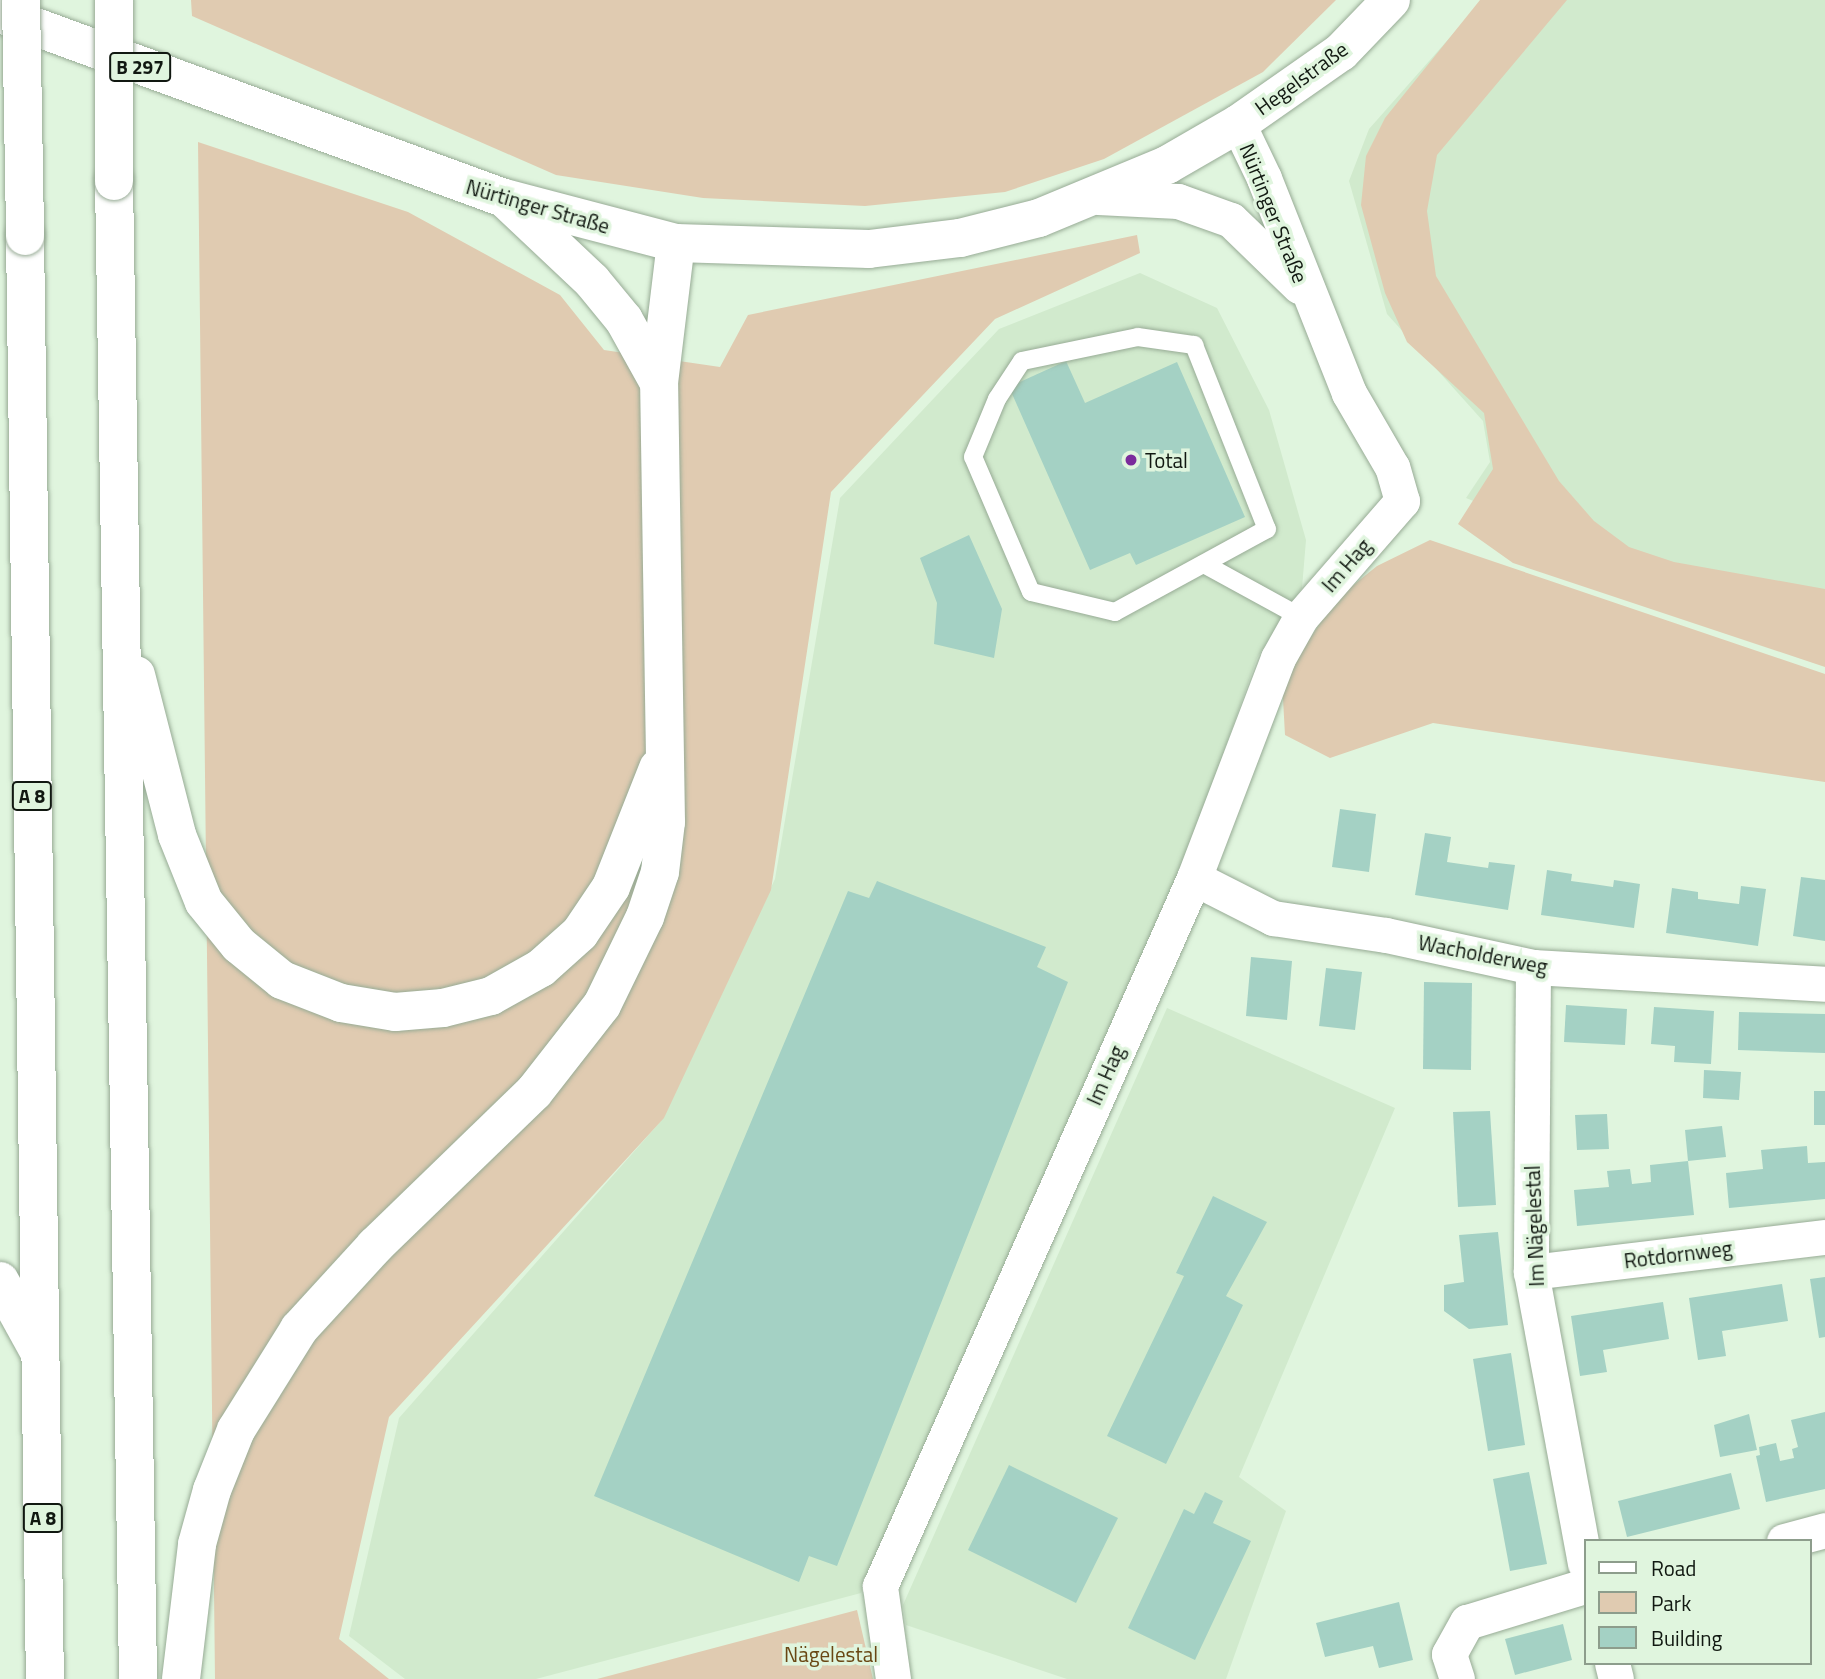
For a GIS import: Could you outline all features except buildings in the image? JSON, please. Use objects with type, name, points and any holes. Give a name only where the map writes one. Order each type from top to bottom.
[{"type":"main road","name":"A 8","points":[[22,0],[45,1679]]},
{"type":"main road","points":[[114,0],[114,181],[138,1679]]},
{"type":"main road","name":"Hegelstraße","points":[[1238,124],[1341,52],[1391,0]]},
{"type":"main road","name":"Nürtinger Straße","points":[[0,14],[503,198],[676,243],[869,249],[960,238],[1039,218],[1098,197],[1238,124]]},
{"type":"main road","points":[[503,198],[592,281],[624,320],[659,383]]},
{"type":"main road","points":[[0,327],[25,236]]},
{"type":"main road","points":[[181,1679],[197,1544],[236,1430],[299,1329],[375,1246],[534,1092],[602,1005],[646,917],[660,872],[666,822],[659,383],[676,243]]},
{"type":"main road","points":[[122,624],[177,835],[204,902],[239,945],[282,980],[341,1003],[395,1012],[443,1008],[491,996],[541,968],[580,933],[611,887],[664,753]]},
{"type":"main road","points":[[0,1281],[41,1356]]},
{"type":"street","name":"Nürtinger Straße","points":[[1238,124],[1264,178],[1306,293],[1349,393],[1392,467],[1402,500]]},
{"type":"street","name":"Nürtinger Straße","points":[[1098,197],[1178,201],[1231,220],[1306,293]]},
{"type":"street","name":"Im Hag","points":[[893,1679],[880,1586],[1194,878],[1278,657],[1301,617],[1402,500]]},
{"type":"street","name":"Wacholderweg","points":[[1194,878],[1273,918],[1386,935],[1533,967],[1825,985]]},
{"type":"street","name":"Im Nägelestal","points":[[1533,967],[1531,1272],[1584,1558]]},
{"type":"street","name":"Rotdornweg","points":[[1531,1272],[1825,1237]]},
{"type":"street","points":[[1791,1539],[1825,1530]]},
{"type":"street","points":[[1457,1679],[1449,1654],[1467,1622],[1584,1586]]},
{"type":"lane","points":[[1138,338],[1194,345],[1267,529],[1204,564],[1115,612],[1031,592],[973,457],[997,399],[1022,361],[1138,338]]},
{"type":"lane","points":[[1204,564],[1301,617]]},
{"type":"shaded area","points":[[1483,0],[1825,0],[1825,629],[1624,562],[1466,498],[1490,462],[1483,421],[1387,314],[1349,181],[1369,129]]},
{"type":"shaded area","points":[[1140,273],[1217,308],[1269,410],[1306,540],[1302,588],[1257,658],[1180,876],[861,1593],[536,1679],[405,1679],[349,1636],[399,1418],[661,1121],[775,879],[840,498],[999,329]]},
{"type":"shaded area","points":[[1167,1008],[1395,1108],[1239,1477],[1286,1511],[1226,1679],[1067,1679],[906,1625],[903,1605]]},
{"type":"green space","points":[[191,0],[1336,0],[1263,72],[1104,159],[1005,192],[865,206],[703,198],[556,175],[192,16]]},
{"type":"green space","points":[[1480,0],[1567,0],[1437,155],[1427,211],[1436,276],[1559,481],[1594,521],[1629,547],[1674,562],[1825,589],[1825,667],[1513,563],[1458,524],[1493,469],[1484,413],[1407,342],[1385,293],[1361,205],[1366,156],[1385,118]]},
{"type":"green space","points":[[198,142],[408,212],[560,295],[604,350],[720,367],[748,315],[1137,235],[1140,253],[995,319],[831,492],[771,890],[664,1118],[389,1417],[339,1639],[389,1679],[215,1679]]},
{"type":"green space","points":[[1430,540],[1825,674],[1825,782],[1433,723],[1330,758],[1285,735],[1282,681],[1335,600],[1377,566]]},
{"type":"green space","name":"Nägelestal","points":[[857,1610],[873,1679],[597,1679]]},
{"type":"place","name":"Total","points":[[1131,460]]}]
